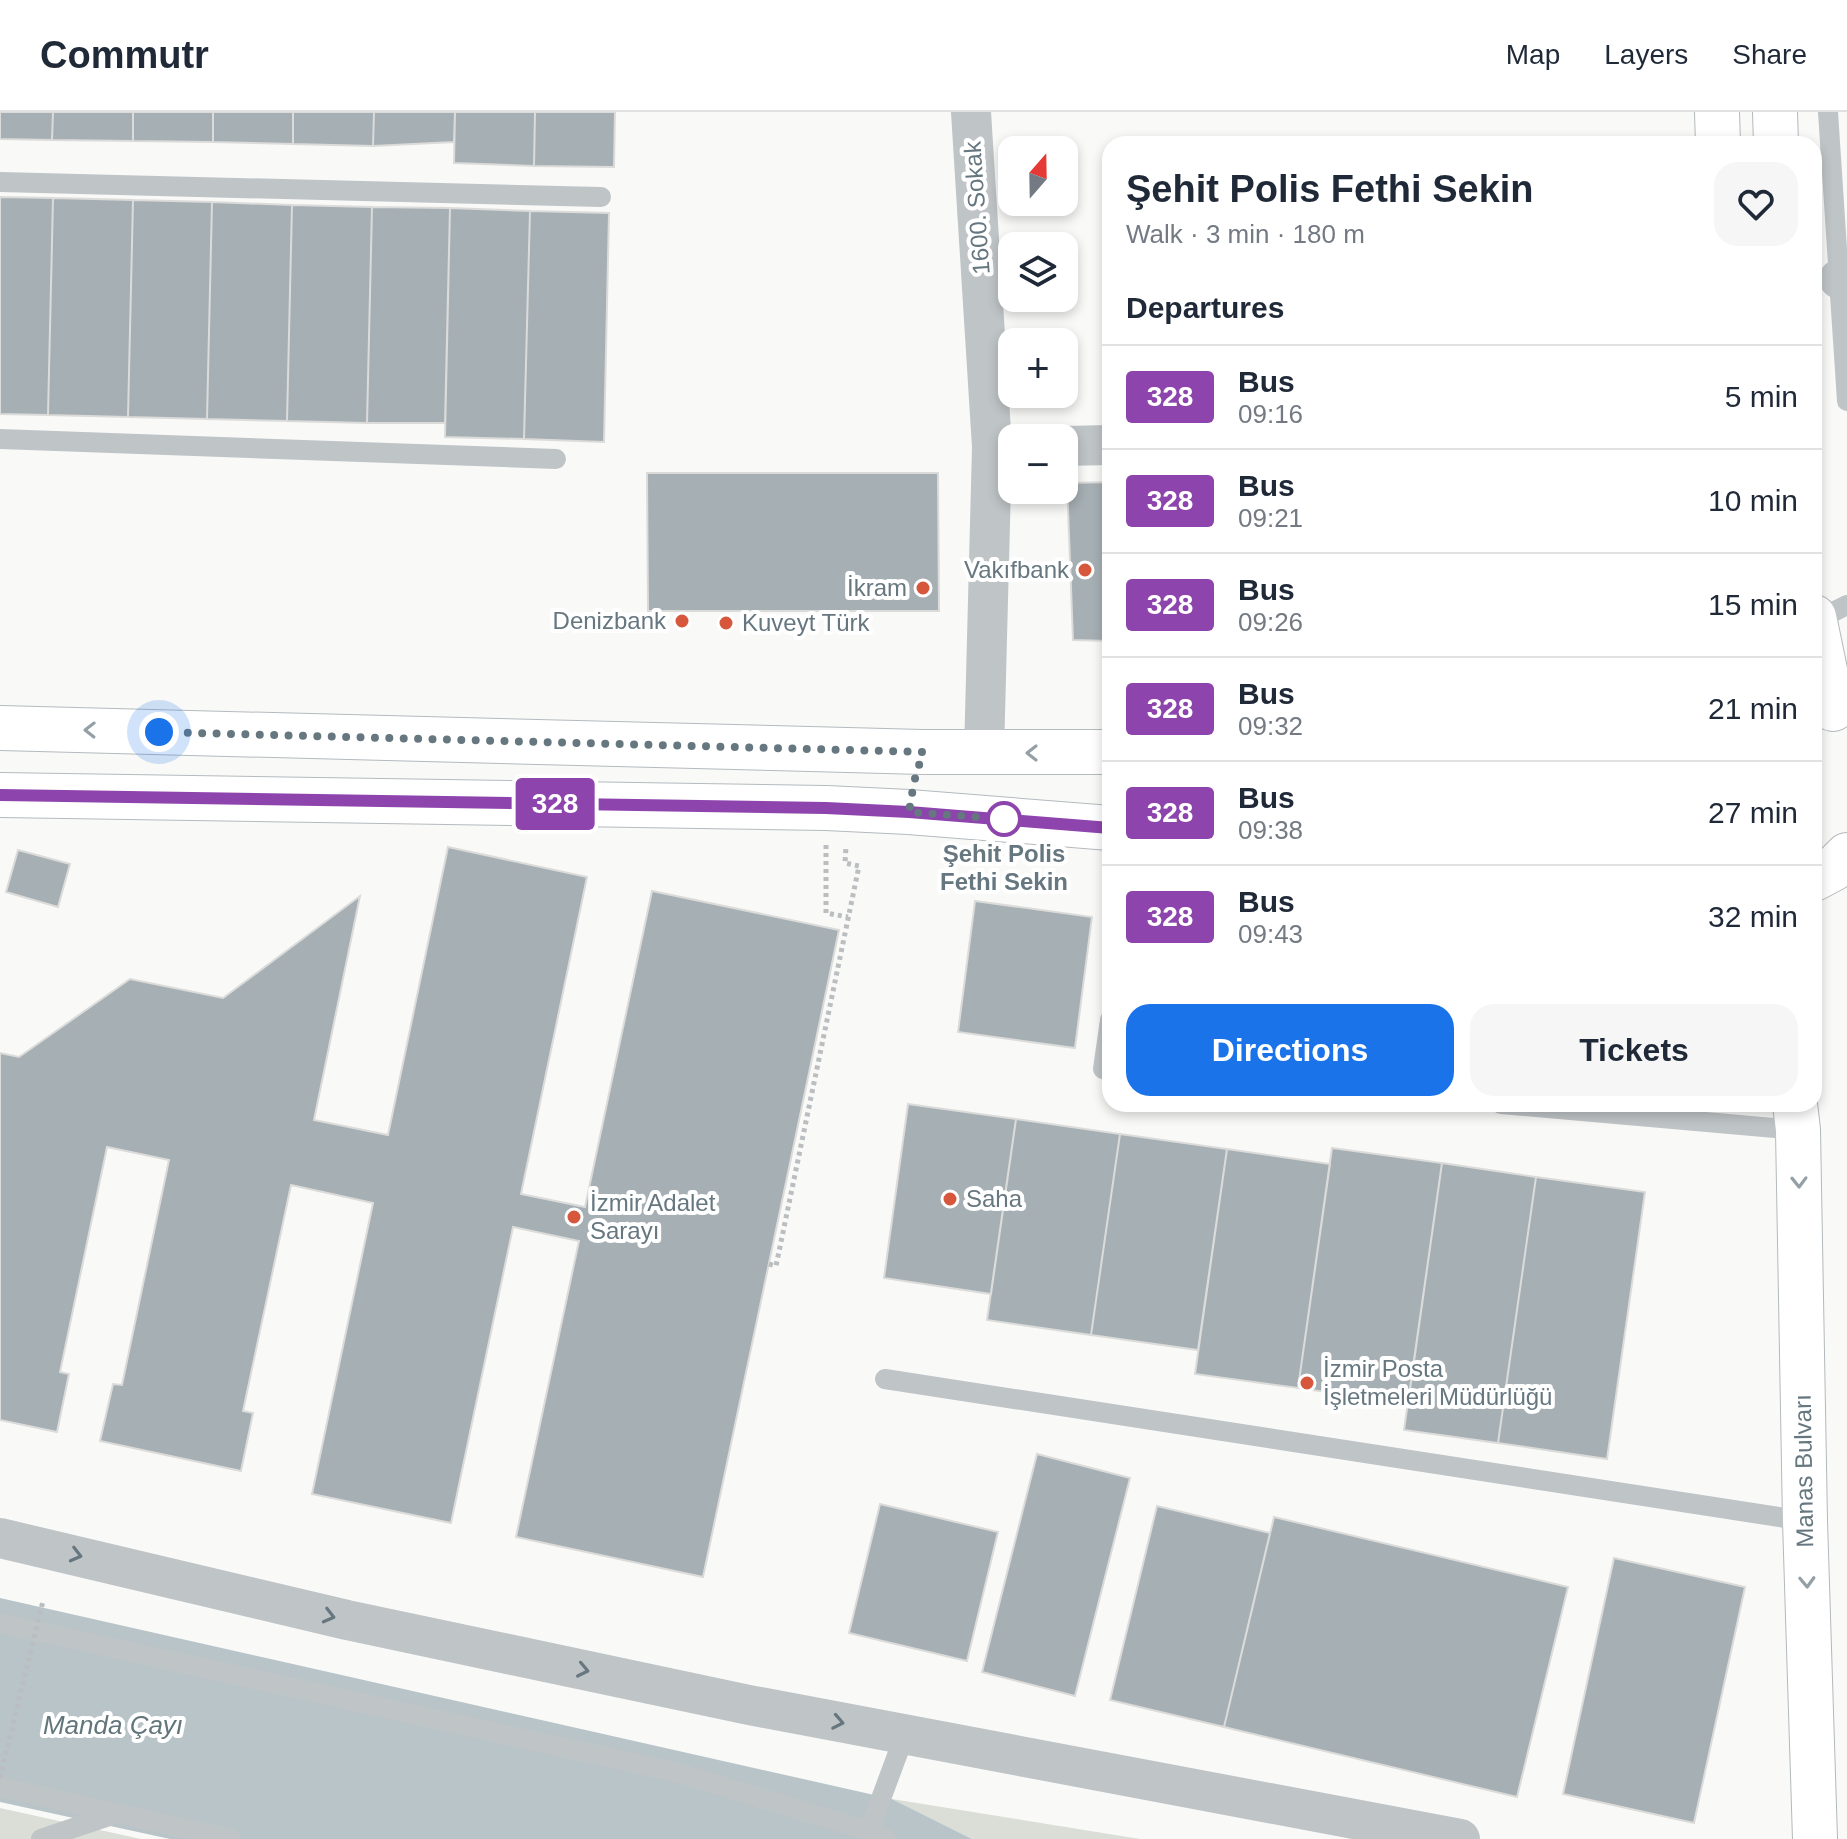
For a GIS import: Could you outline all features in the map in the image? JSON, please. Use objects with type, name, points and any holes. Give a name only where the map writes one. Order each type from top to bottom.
[{"type":"main road","points":[[1717,112],[1718,136]]},
{"type":"main road","points":[[1775,112],[1776,136]]},
{"type":"main road","points":[[1822,653],[1835,709]]},
{"type":"main road","points":[[0,728],[923,752],[1102,752]]},
{"type":"main road","points":[[909,812],[923,752]]},
{"type":"main road","points":[[0,795],[836,808],[1102,827]]},
{"type":"main road","points":[[1822,875],[1847,855]]},
{"type":"main road","name":"Manas Bulvarı","points":[[1796,1117],[1815,1839]]},
{"type":"street","name":"1600. Sokak","points":[[971,112],[1000,424]]},
{"type":"street","points":[[1078,446],[1102,445]]},
{"type":"street","name":"1600. Sokak","points":[[984,753],[999,504]]},
{"type":"street","points":[[0,1538],[363,1624],[749,1705],[1460,1839]]},
{"type":"lane","points":[[1828,112],[1843,280],[1847,401]]},
{"type":"lane","points":[[0,182],[601,197]]},
{"type":"lane","points":[[0,439],[556,459]]},
{"type":"lane","points":[[1822,616],[1847,605]]},
{"type":"lane","points":[[1683,1112],[1796,1117]]},
{"type":"lane","points":[[885,1379],[1805,1521]]},
{"type":"lane","points":[[0,1623],[679,1773],[878,1835],[905,1734]]},
{"type":"lane","points":[[0,1787],[231,1839]]},
{"type":"lane","points":[[41,1839],[115,1814]]},
{"type":"path","points":[[836,808],[826,913],[848,917]]},
{"type":"path","points":[[769,1264],[776,1266],[859,866],[845,863],[836,808]]},
{"type":"path","points":[[0,1778],[43,1601]]},
{"type":"shaded area","points":[[892,1799],[1140,1839],[972,1839]]},
{"type":"shaded area","points":[[0,1808],[141,1839],[0,1839]]},
{"type":"water","name":"Manda Çayı","points":[[0,1598],[892,1799],[972,1839],[170,1839],[0,1802]]},
{"type":"building","points":[[0,112],[53,112],[52,140],[0,139]]},
{"type":"building","points":[[53,112],[133,112],[133,141],[52,140]]},
{"type":"building","points":[[133,112],[213,112],[213,142],[133,141]]},
{"type":"building","points":[[213,112],[293,112],[293,144],[213,142]]},
{"type":"building","points":[[293,112],[374,112],[373,146],[293,144]]},
{"type":"building","points":[[374,112],[455,112],[454,142],[373,146]]},
{"type":"building","points":[[455,112],[535,112],[534,166],[454,163]]},
{"type":"building","points":[[535,112],[615,112],[614,167],[534,166]]},
{"type":"building","points":[[0,197],[53,198],[48,415],[0,414]]},
{"type":"building","points":[[53,198],[133,200],[128,417],[48,415]]},
{"type":"building","points":[[133,200],[212,202],[207,419],[128,417]]},
{"type":"building","points":[[212,202],[292,205],[287,421],[207,419]]},
{"type":"building","points":[[292,205],[372,207],[367,423],[287,421]]},
{"type":"building","points":[[372,207],[450,208],[445,423],[367,423]]},
{"type":"building","points":[[450,208],[530,211],[524,439],[445,437]]},
{"type":"building","points":[[530,211],[609,213],[604,442],[524,439]]},
{"type":"building","points":[[647,473],[938,473],[939,611],[648,611]]},
{"type":"building","points":[[1102,482],[1102,641],[1073,640],[1068,504],[1078,504],[1078,483]]},
{"type":"building","name":"İzmir Adalet Sarayı","points":[[448,847],[587,877],[521,1194],[585,1207],[652,891],[839,930],[703,1577],[516,1537],[579,1241],[513,1227],[451,1523],[312,1494],[373,1203],[291,1185],[243,1411],[253,1413],[241,1471],[100,1441],[113,1384],[122,1385],[169,1160],[107,1147],[60,1372],[69,1374],[57,1432],[0,1420],[0,1053],[19,1057],[130,979],[223,998],[360,896],[314,1120],[388,1135]]},
{"type":"building","points":[[18,850],[70,864],[58,907],[6,892]]},
{"type":"building","points":[[975,901],[1092,917],[1075,1048],[958,1032]]},
{"type":"building","name":"Saha","points":[[908,1104],[1016,1119],[991,1294],[884,1278]]},
{"type":"building","points":[[1016,1119],[1120,1134],[1091,1335],[987,1320]]},
{"type":"building","points":[[1120,1134],[1227,1149],[1198,1350],[1091,1335]]},
{"type":"building","points":[[1332,1148],[1442,1163],[1408,1404],[1298,1388]]},
{"type":"building","points":[[1227,1149],[1330,1164],[1298,1388],[1195,1374]]},
{"type":"building","points":[[1442,1163],[1536,1177],[1498,1443],[1404,1430]]},
{"type":"building","points":[[1536,1177],[1645,1192],[1607,1459],[1498,1443]]},
{"type":"building","points":[[1037,1454],[1130,1478],[1075,1696],[982,1672]]},
{"type":"building","points":[[880,1504],[998,1532],[967,1661],[849,1633]]},
{"type":"building","points":[[1157,1506],[1270,1533],[1224,1727],[1110,1700]]},
{"type":"building","points":[[1274,1517],[1568,1587],[1517,1797],[1224,1727]]},
{"type":"building","points":[[1614,1558],[1745,1587],[1694,1823],[1563,1794]]},
{"type":"bus line","name":"328","points":[[0,795],[826,808],[1102,827]]},
{"type":"place","name":"Vakıfbank","points":[[1085,570]]},
{"type":"place","name":"İkram","points":[[923,588]]},
{"type":"place","name":"Denizbank","points":[[682,621]]},
{"type":"place","name":"Kuveyt Türk","points":[[726,623]]},
{"type":"place","name":"Şehit Polis Fethi Sekin","points":[[1004,819]]},
{"type":"place","name":"Saha","points":[[950,1199]]},
{"type":"place","name":"İzmir Adalet Sarayı","points":[[574,1217]]},
{"type":"place","name":"İzmir Posta İşletmeleri Müdürlüğü","points":[[1307,1383]]},
{"type":"route","points":[[159,732],[923,752],[909,812],[1004,819]]}]
